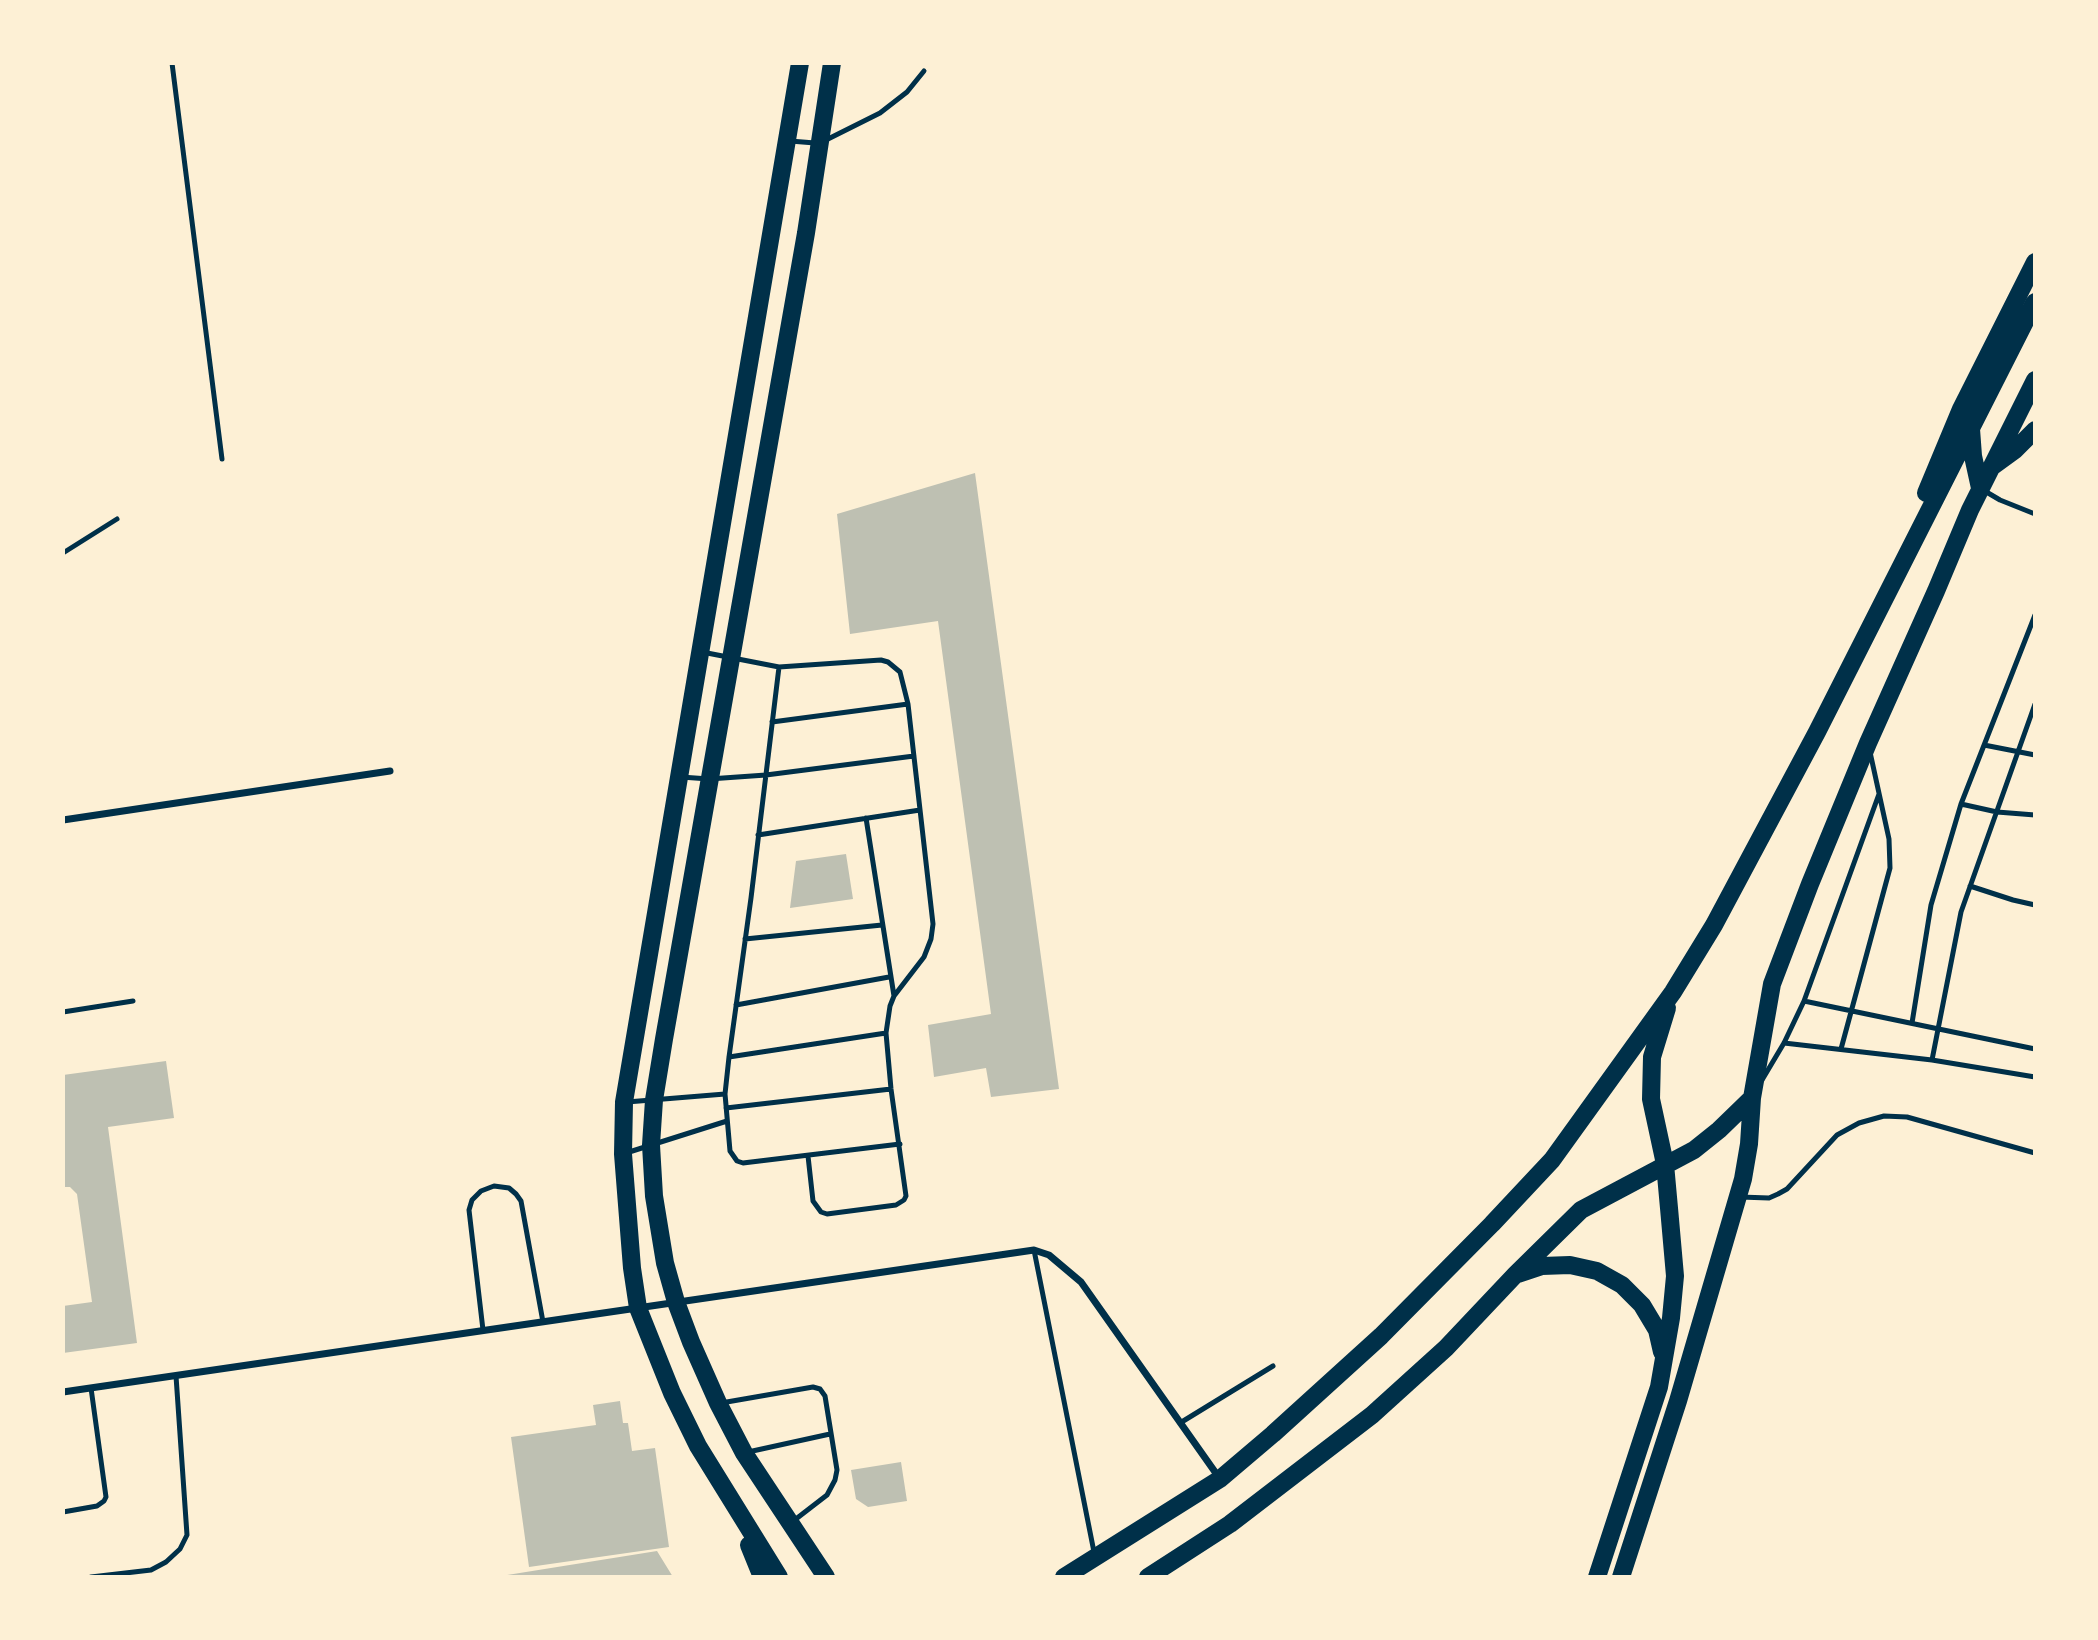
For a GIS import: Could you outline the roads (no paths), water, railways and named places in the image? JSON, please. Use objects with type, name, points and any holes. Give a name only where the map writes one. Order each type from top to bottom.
[{"type":"main road","points":[[779,1577],[698,1446],[672,1393],[638,1308],[623,1154],[624,1102],[800,63]]},
{"type":"main road","points":[[826,1577],[744,1452],[718,1403],[691,1342],[665,1263],[657,1221],[651,1146],[654,1100],[732,658],[832,63]]},
{"type":"main road","points":[[1897,576],[1927,491],[1961,409],[2035,262]]},
{"type":"main road","points":[[1064,1577],[1220,1479],[1273,1434],[1381,1336],[1552,1160],[1673,992],[1714,925],[1897,576],[2035,302]]},
{"type":"main road","points":[[1621,1577],[1678,1401],[1738,1197],[1749,1144],[1752,1098],[1772,984],[1868,743],[1980,488],[2035,380]]},
{"type":"main road","points":[[1970,429],[1980,488]]},
{"type":"main road","points":[[1990,469],[2035,430]]},
{"type":"main road","points":[[1597,1577],[1659,1387],[1671,1318],[1675,1276],[1665,1164],[1651,1099],[1652,1057],[1673,992]]},
{"type":"main road","points":[[1148,1577],[1230,1524],[1372,1415],[1446,1348],[1581,1210],[1694,1150],[1752,1098]]},
{"type":"main road","points":[[1515,1275],[1542,1266],[1560,1265],[1597,1271],[1622,1285],[1643,1305],[1657,1329],[1664,1357]]},
{"type":"main road","points":[[730,1500],[762,1577]]},
{"type":"street","points":[[63,820],[390,771]]},
{"type":"street","points":[[63,1392],[1034,1250],[1049,1255],[1081,1282],[1220,1479]]},
{"type":"lane","points":[[172,63],[222,459]]},
{"type":"lane","points":[[787,140],[820,143],[880,113],[907,92],[924,71]]},
{"type":"lane","points":[[1980,488],[2000,500],[2035,514]]},
{"type":"lane","points":[[63,553],[117,519]]},
{"type":"lane","points":[[1912,1023],[1931,905],[1961,804],[2035,615]]},
{"type":"lane","points":[[700,652],[779,667],[881,660],[900,672],[908,704],[933,924],[924,957],[894,996],[886,1033],[906,1196],[901,1204],[896,1205],[827,1214],[821,1212],[813,1200],[808,1156]]},
{"type":"lane","points":[[779,667],[725,1094],[730,1152],[737,1161],[743,1163],[900,1144]]},
{"type":"lane","points":[[772,722],[908,704]]},
{"type":"lane","points":[[1932,1060],[1961,912],[2035,704]]},
{"type":"lane","points":[[1841,1049],[1890,868],[1889,839],[1868,743]]},
{"type":"lane","points":[[1984,745],[2035,755]]},
{"type":"lane","points":[[680,777],[709,779],[766,775],[914,756]]},
{"type":"lane","points":[[1752,1098],[1784,1043],[1804,1001],[1879,794]]},
{"type":"lane","points":[[1961,804],[1997,812],[2035,815]]},
{"type":"lane","points":[[758,835],[920,810]]},
{"type":"lane","points":[[866,818],[894,996]]},
{"type":"lane","points":[[1970,886],[2035,905]]},
{"type":"lane","points":[[745,939],[881,925]]},
{"type":"lane","points":[[736,1005],[890,977]]},
{"type":"lane","points":[[63,1012],[133,1001]]},
{"type":"lane","points":[[1804,1001],[2035,1049]]},
{"type":"lane","points":[[729,1057],[886,1033]]},
{"type":"lane","points":[[1784,1043],[1932,1060],[2035,1077]]},
{"type":"lane","points":[[726,1108],[891,1089]]},
{"type":"lane","points":[[624,1102],[725,1094]]},
{"type":"lane","points":[[1738,1197],[1769,1198],[1778,1194],[1787,1189],[1837,1135],[1859,1123],[1884,1116],[1906,1116],[2035,1153]]},
{"type":"lane","points":[[623,1154],[727,1121]]},
{"type":"lane","points":[[483,1331],[469,1210],[472,1200],[481,1191],[494,1186],[509,1188],[521,1201],[543,1322]]},
{"type":"lane","points":[[1034,1250],[1095,1557]]},
{"type":"lane","points":[[1180,1423],[1273,1366]]},
{"type":"lane","points":[[92,1577],[150,1570],[166,1562],[180,1549],[187,1535],[176,1376]]},
{"type":"lane","points":[[718,1403],[813,1387],[820,1389],[825,1396],[837,1470],[832,1489],[790,1524]]},
{"type":"lane","points":[[63,1512],[97,1506],[106,1497],[91,1388]]},
{"type":"lane","points":[[744,1452],[830,1434]]}]
